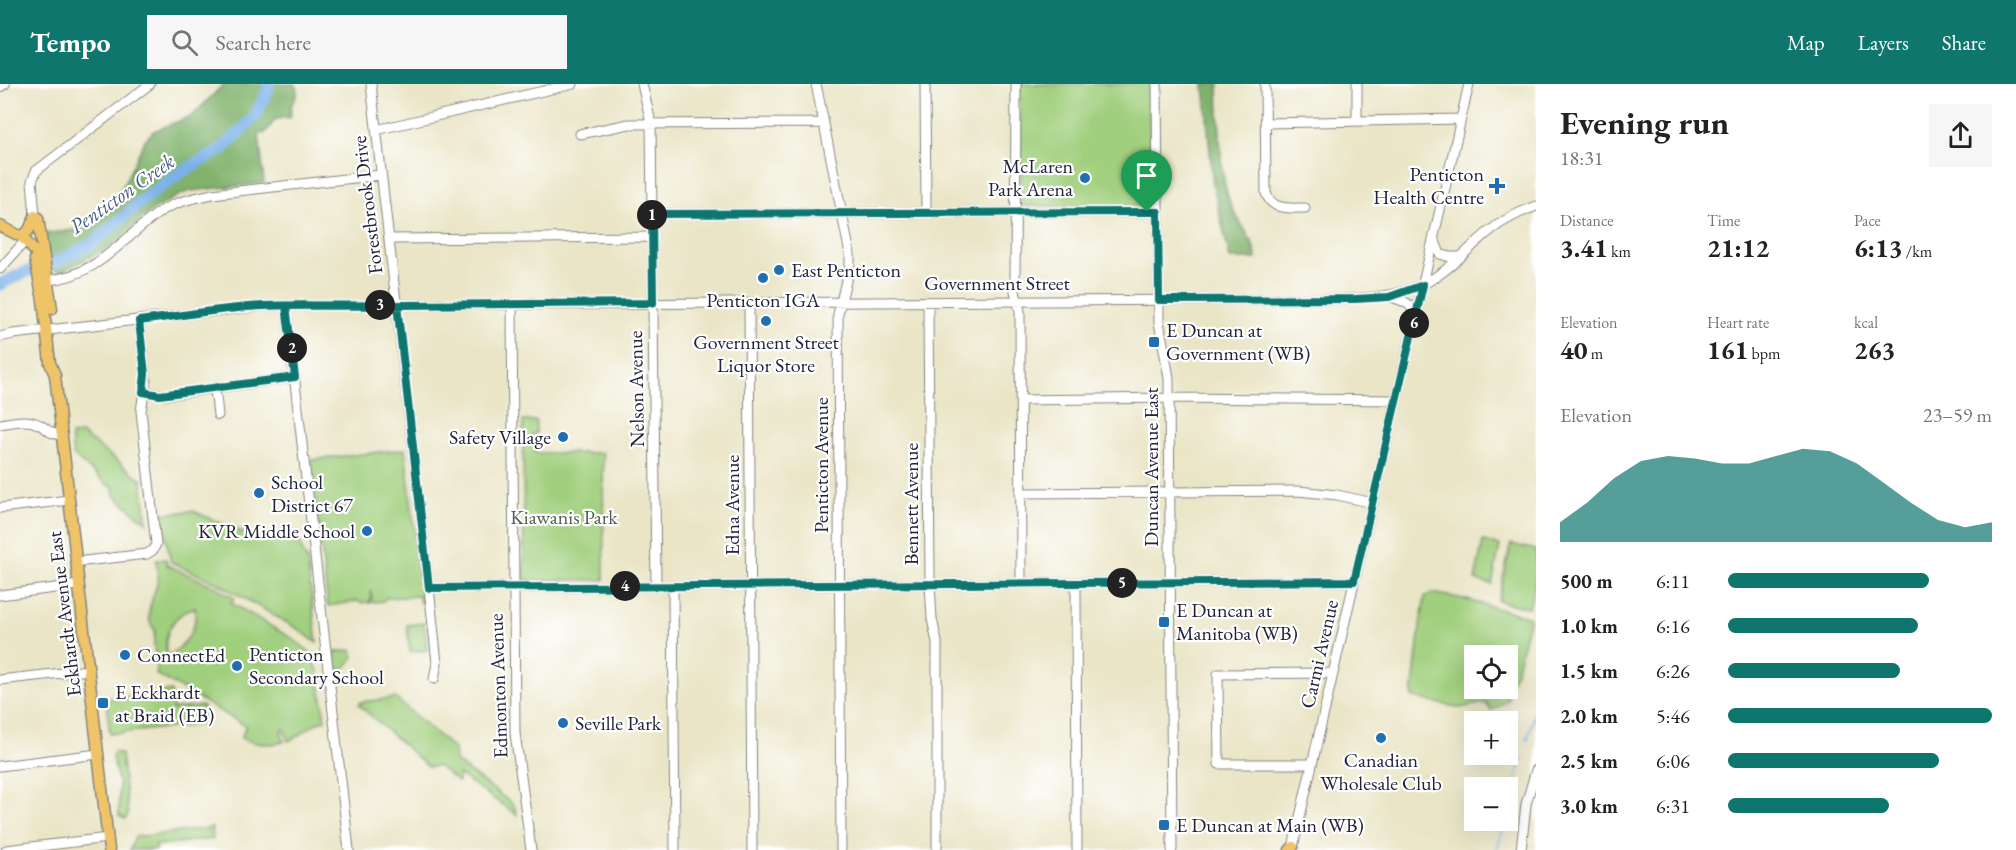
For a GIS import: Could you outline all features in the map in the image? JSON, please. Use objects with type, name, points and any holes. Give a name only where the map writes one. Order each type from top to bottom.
[{"type":"main road","name":"Eckhardt Avenue East","points":[[35,216],[38,218],[32,249],[45,276],[50,331],[57,363],[55,375],[110,850]]},
{"type":"main road","points":[[32,249],[29,230],[35,216]]},
{"type":"main road","points":[[0,226],[32,249]]},
{"type":"street","points":[[0,87],[5,84]]},
{"type":"street","points":[[35,216],[33,175],[40,167],[150,84]]},
{"type":"street","name":"Forestbrook Drive","points":[[371,84],[437,663],[434,679]]},
{"type":"street","points":[[376,130],[573,84]]},
{"type":"street","name":"Nelson Avenue","points":[[642,84],[651,123],[656,586]]},
{"type":"street","name":"Penticton Avenue","points":[[816,84],[850,264],[838,314],[841,850]]},
{"type":"street","points":[[925,84],[926,213]]},
{"type":"street","points":[[1016,84],[1016,291],[1020,311],[1021,584]]},
{"type":"street","name":"Duncan Avenue East","points":[[1157,84],[1160,333],[1167,363],[1169,398],[1172,850]]},
{"type":"street","points":[[1265,84],[1266,193],[1269,201],[1276,207],[1305,208]]},
{"type":"street","points":[[1357,84],[1357,122]]},
{"type":"street","name":"Carmi Avenue","points":[[1292,849],[1469,84]]},
{"type":"street","points":[[1266,123],[1461,120]]},
{"type":"street","points":[[580,134],[629,124],[651,123],[824,123]]},
{"type":"street","points":[[45,276],[57,279],[89,268],[111,254],[158,213],[187,199],[212,194],[381,175]]},
{"type":"street","name":"Government Street","points":[[0,337],[243,308],[286,306],[1018,302],[1389,297],[1423,285],[1436,277],[1492,229],[1512,216],[1536,206]]},
{"type":"street","points":[[652,214],[1158,212]]},
{"type":"street","points":[[389,239],[652,237]]},
{"type":"street","points":[[1434,237],[1440,254],[1460,257]]},
{"type":"street","points":[[0,269],[12,258],[32,249]]},
{"type":"street","points":[[1389,297],[1406,302],[1412,307],[1416,316]]},
{"type":"street","name":"Bennett Avenue","points":[[928,302],[930,584],[932,619],[937,642],[938,850]]},
{"type":"street","name":"Edna Avenue","points":[[748,303],[752,850]]},
{"type":"street","name":"Edmonton Avenue","points":[[512,304],[515,733],[531,850]]},
{"type":"street","points":[[286,306],[349,850]]},
{"type":"street","points":[[76,562],[144,555],[154,548],[156,537],[141,411],[145,374],[139,321]]},
{"type":"street","points":[[143,392],[160,395],[295,377]]},
{"type":"street","points":[[215,388],[218,415]]},
{"type":"street","points":[[1020,400],[1169,398],[1396,400]]},
{"type":"street","points":[[0,424],[32,422],[40,424],[52,434],[62,435]]},
{"type":"street","points":[[1020,493],[1298,491],[1337,495],[1373,503]]},
{"type":"street","points":[[0,508],[69,500]]},
{"type":"street","points":[[429,588],[1354,581]]},
{"type":"street","points":[[1076,583],[1077,850]]},
{"type":"street","points":[[0,595],[79,585]]},
{"type":"street","points":[[673,586],[675,850]]},
{"type":"street","points":[[0,680],[89,670]]},
{"type":"street","points":[[1312,764],[1219,764],[1218,674],[1334,673]]},
{"type":"street","points":[[0,766],[98,754]]},
{"type":"street","points":[[1521,850],[1526,804],[1536,770]]},
{"type":"street","points":[[6,850],[108,838]]},
{"type":"green space","points":[[224,84],[296,84],[297,95],[292,105],[291,117],[276,119],[265,133],[259,134],[264,183],[190,191],[175,197],[147,214],[113,246],[62,271],[55,271],[47,255],[44,234],[95,227],[106,214],[124,184],[145,140],[154,131],[192,116]]},
{"type":"green space","points":[[1020,84],[1149,84],[1150,204],[1146,206],[1023,206],[1021,201]]},
{"type":"green space","points":[[1204,84],[1220,84],[1218,89],[1223,175],[1229,200],[1249,236],[1256,259],[1230,259],[1213,185]]},
{"type":"green space","name":"Kiawanis Park","points":[[523,421],[536,421],[536,434],[531,437],[536,438],[536,453],[603,453],[604,580],[524,580]]},
{"type":"green space","points":[[82,434],[142,480],[147,523],[114,495],[113,486],[109,486],[73,455],[71,435]]},
{"type":"green space","name":"KVR Middle School","points":[[405,449],[423,603],[420,603],[419,596],[386,598],[383,601],[369,603],[372,599],[371,591],[371,599],[368,602],[358,601],[328,606],[311,460]]},
{"type":"green space","points":[[193,511],[253,537],[296,533],[302,552],[307,559],[317,643],[298,629],[219,584],[171,562],[161,514]]},
{"type":"green space","points":[[1483,541],[1500,545],[1492,584],[1475,580]]},
{"type":"green space","points":[[1511,544],[1536,550],[1536,579],[1529,608],[1498,601]]},
{"type":"green space","points":[[166,559],[167,565],[216,587],[234,598],[231,603],[293,639],[311,653],[318,671],[325,720],[316,723],[288,741],[284,729],[281,730],[284,742],[262,744],[252,742],[241,738],[246,726],[156,674],[155,630],[151,625],[149,613],[158,580],[156,560]],"holes":[[[195,607],[195,622],[185,642],[167,656],[166,640],[175,620],[187,610]]]},
{"type":"green space","points":[[1431,593],[1459,598],[1530,617],[1518,664],[1518,645],[1464,645],[1464,699],[1509,699],[1491,711],[1486,703],[1459,708],[1412,697],[1425,597]]},
{"type":"green space","points":[[424,623],[427,650],[410,652],[407,625]]},
{"type":"green space","points":[[352,650],[354,657],[345,668],[337,669],[335,652]]},
{"type":"green space","points":[[171,691],[173,709],[203,706],[205,724],[110,734],[106,699]]},
{"type":"green space","points":[[395,698],[454,749],[455,761],[514,805],[517,815],[458,774],[458,782],[438,766],[428,767],[359,705],[361,702]]},
{"type":"green space","points":[[115,752],[121,754],[128,815],[125,819],[119,816],[119,785],[112,756]]},
{"type":"green space","points":[[212,828],[213,839],[156,845],[156,850],[130,850],[135,837]]},
{"type":"waterway","name":"Penticton Creek","points":[[0,285],[26,272],[56,262],[93,243],[145,198],[183,171],[224,148],[255,116],[268,90],[268,84]]},
{"type":"waterway","points":[[1527,740],[1536,709]]},
{"type":"waterway","points":[[1517,777],[1522,758]]},
{"type":"waterway","points":[[1497,850],[1501,831]]},
{"type":"place","name":"McLaren Park Arena","points":[[1085,178]]},
{"type":"place","name":"Penticton Health Centre","points":[[1497,186]]},
{"type":"place","name":"East Penticton","points":[[779,270]]},
{"type":"place","name":"Penticton IGA","points":[[763,278]]},
{"type":"place","name":"Government Street Liquor Store","points":[[766,321]]},
{"type":"place","name":"E Duncan at Government (WB)","points":[[1154,342]]},
{"type":"place","name":"Safety Village","points":[[563,437]]},
{"type":"place","name":"School District 67","points":[[259,493]]},
{"type":"place","name":"KVR Middle School","points":[[367,531]]},
{"type":"place","name":"E Duncan at Manitoba (WB)","points":[[1164,622]]},
{"type":"place","name":"ConnectEd","points":[[125,655]]},
{"type":"place","name":"Penticton Secondary School","points":[[237,666]]},
{"type":"place","name":"E Eckhardt at Braid (EB)","points":[[103,703]]},
{"type":"place","name":"Seville Park","points":[[563,723]]},
{"type":"place","name":"Canadian Wholesale Club","points":[[1381,738]]},
{"type":"place","name":"E Duncan at Main (WB)","points":[[1164,825]]},
{"type":"route","points":[[1147,212],[652,214],[653,303],[397,305],[342,306],[286,306],[295,377],[160,395],[143,392],[146,380],[139,321],[262,306],[397,305],[429,588],[1354,581],[1423,285],[1389,297],[1355,299],[1159,300],[1158,212],[1147,212]]}]
